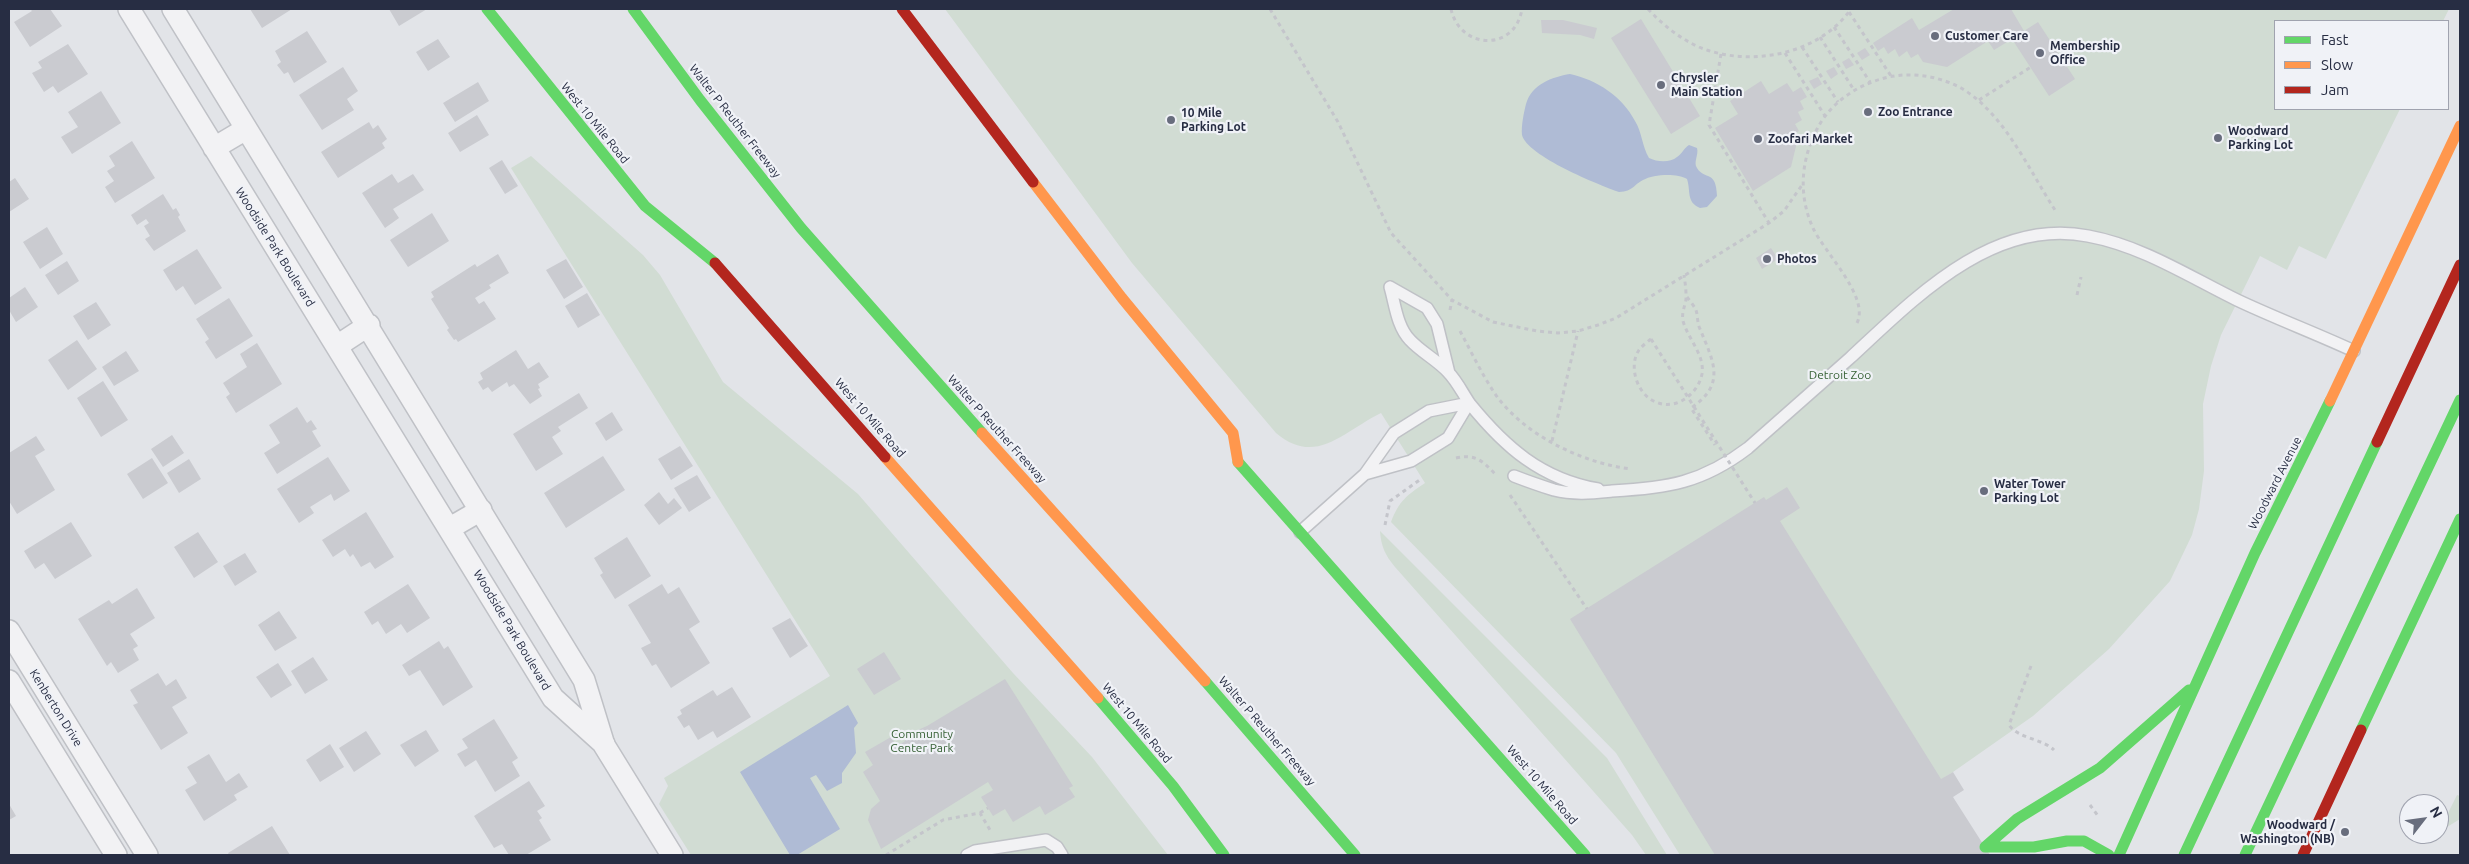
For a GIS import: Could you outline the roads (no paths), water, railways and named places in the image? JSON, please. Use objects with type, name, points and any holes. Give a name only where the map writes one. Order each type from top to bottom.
[{"type":"main road","name":"West 10 Mile Road","points":[[487,9],[645,206],[715,263],[1135,741],[1173,786],[1224,855]]},
{"type":"main road","name":"Walter P Reuther Freeway","points":[[633,9],[700,100],[808,236],[886,326],[1256,738],[1355,855]]},
{"type":"main road","name":"West 10 Mile Road","points":[[902,9],[1122,298],[1233,433],[1238,462],[1585,855]]},
{"type":"main road","name":"Woodward Avenue","points":[[2119,855],[2255,553],[2354,351],[2460,126]]},
{"type":"main road","points":[[2184,855],[2460,265]]},
{"type":"main road","points":[[2245,855],[2460,400]]},
{"type":"main road","points":[[2303,855],[2460,519]]},
{"type":"main road","points":[[2109,855],[2084,841],[2066,841],[2034,848],[1984,847],[2017,819],[2100,768],[2123,750],[2197,683]]},
{"type":"street","name":"Woodside Park Boulevard","points":[[129,9],[553,698],[604,745]]},
{"type":"street","name":"Woodside Park Boulevard","points":[[173,9],[369,326],[584,680],[604,745],[672,855]]},
{"type":"street","points":[[214,148],[246,129]]},
{"type":"street","points":[[337,346],[369,326]]},
{"type":"street","points":[[450,528],[481,510]]},
{"type":"street","name":"Kenberton Drive","points":[[9,631],[148,855]]},
{"type":"street","name":"Kenberton Drive","points":[[9,681],[116,855]]},
{"type":"street","points":[[82,800],[104,784]]},
{"type":"lane","points":[[1514,476],[1564,492],[1583,494],[1639,491],[1683,483],[1737,457],[1939,279],[1999,246],[2026,237],[2065,233],[2086,235],[2111,241],[2152,256],[2238,300],[2354,351]]},
{"type":"lane","points":[[1449,373],[1437,324],[1427,308],[1390,287],[1400,324],[1408,337],[1449,373],[1470,403],[1518,455],[1544,471],[1566,480],[1584,486],[1612,491]]},
{"type":"lane","points":[[1300,532],[1365,474],[1394,433],[1429,412],[1470,403]]},
{"type":"lane","points":[[1365,474],[1412,462],[1448,438],[1470,403]]},
{"type":"lane","points":[[967,855],[975,850],[1046,840],[1057,848],[1062,855]]},
{"type":"water","points":[[1570,74],[1590,80],[1608,90],[1623,104],[1637,125],[1649,158],[1667,161],[1679,156],[1689,145],[1697,148],[1696,166],[1700,172],[1715,182],[1717,196],[1707,207],[1700,208],[1691,199],[1687,179],[1672,175],[1659,175],[1648,178],[1631,189],[1619,192],[1565,169],[1536,152],[1522,135],[1526,104],[1529,97],[1533,91],[1544,83],[1556,77]]},
{"type":"water","points":[[848,705],[858,723],[854,728],[856,753],[842,773],[842,783],[827,791],[816,775],[810,778],[840,829],[797,855],[790,855],[740,772]]},
{"type":"place","name":"Customer Care","points":[[1935,36]]},
{"type":"place","name":"Membership Office","points":[[2040,53]]},
{"type":"place","name":"Chrysler Main Station","points":[[1661,85]]},
{"type":"place","name":"Zoo Entrance","points":[[1868,112]]},
{"type":"place","name":"10 Mile Parking Lot","points":[[1171,120]]},
{"type":"place","name":"Woodward Parking Lot","points":[[2218,138]]},
{"type":"place","name":"Zoofari Market","points":[[1758,139]]},
{"type":"place","name":"Photos","points":[[1767,259]]},
{"type":"place","name":"Water Tower Parking Lot","points":[[1984,491]]},
{"type":"place","name":"Woodward / Washington (NB)","points":[[2345,832]]},
{"type":"park label","name":"Detroit Zoo","points":[[1840,375]]},
{"type":"park label","name":"Community Center Park","points":[[922,741]]}]
